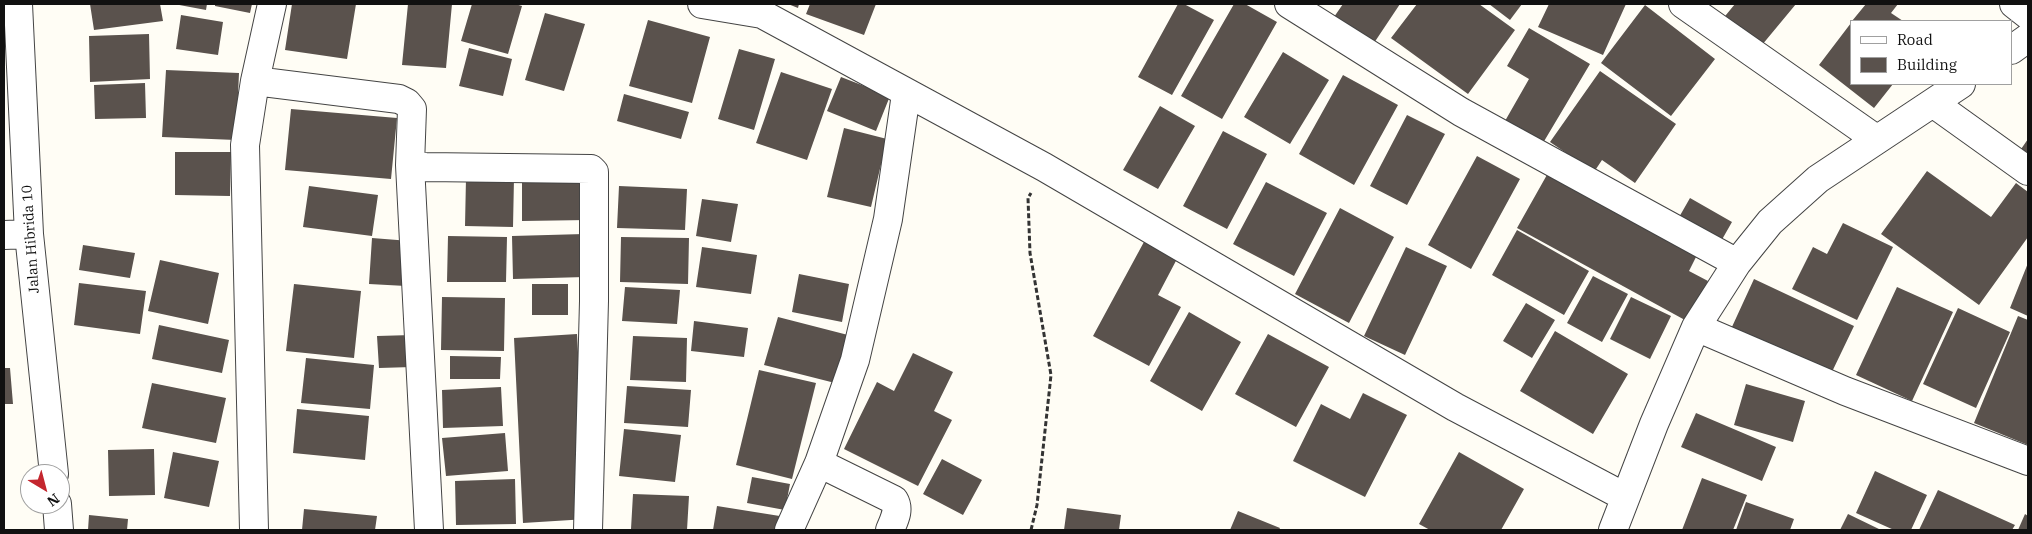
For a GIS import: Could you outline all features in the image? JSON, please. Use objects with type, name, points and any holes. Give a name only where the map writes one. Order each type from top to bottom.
[{"type":"street","name":"Jalan Hibrida 10","points":[[18,4],[17,234],[52,464]]},
{"type":"street","points":[[254,530],[244,146],[255,80],[272,4]]},
{"type":"street","points":[[702,4],[762,14],[1044,168],[1455,407],[1626,497]]},
{"type":"street","points":[[1289,4],[1461,112],[1737,263]]},
{"type":"street","points":[[1683,4],[1876,139]]},
{"type":"street","points":[[2014,4],[2028,15]]},
{"type":"street","points":[[2012,49],[2028,38]]},
{"type":"street","points":[[255,80],[399,99],[407,103],[412,110],[410,165],[429,530]]},
{"type":"street","points":[[1613,530],[1654,424],[1696,327],[1737,263],[1770,222],[1811,185],[1876,139],[1960,85]]},
{"type":"street","points":[[789,530],[818,463],[855,360],[888,219],[906,94]]},
{"type":"street","points":[[1934,103],[2028,171]]},
{"type":"street","points":[[410,165],[425,167],[591,169],[594,172],[594,301],[588,530]]},
{"type":"street","points":[[1696,327],[1845,392],[2028,461]]},
{"type":"street","points":[[818,463],[894,500],[898,506],[890,530]]},
{"type":"street","points":[[58,514],[59,530]]},
{"type":"path","points":[[1031,530],[1038,506],[1051,375],[1030,253],[1028,198],[1044,168]]},
{"type":"building","points":[[90,4],[160,4],[163,21],[94,30]]},
{"type":"building","points":[[174,4],[207,4],[206,10]]},
{"type":"building","points":[[215,4],[252,4],[250,13],[215,6]]},
{"type":"building","points":[[292,4],[356,4],[347,59],[285,50]]},
{"type":"building","points":[[408,4],[452,4],[446,68],[402,65]]},
{"type":"building","points":[[472,4],[515,4],[522,6],[508,54],[461,41]]},
{"type":"building","points":[[788,4],[799,4],[798,8]]},
{"type":"building","points":[[810,4],[876,4],[864,35],[806,14]]},
{"type":"building","points":[[1178,4],[1184,4],[1214,20],[1172,95],[1138,77]]},
{"type":"building","points":[[1234,4],[1245,4],[1277,22],[1222,119],[1181,96]]},
{"type":"building","points":[[1343,4],[1400,4],[1374,43],[1334,17]]},
{"type":"building","points":[[1417,4],[1479,4],[1515,30],[1468,94],[1391,38]]},
{"type":"building","points":[[1489,4],[1522,4],[1510,20]]},
{"type":"building","points":[[1549,4],[1626,4],[1603,55],[1538,27]]},
{"type":"building","points":[[1735,4],[1796,4],[1757,51],[1721,21]]},
{"type":"building","points":[[1866,4],[1898,4],[1891,13],[1902,20],[1853,20]]},
{"type":"building","points":[[1645,5],[1715,59],[1671,116],[1601,63]]},
{"type":"building","points":[[545,13],[585,24],[564,91],[525,80]]},
{"type":"building","points":[[181,15],[223,22],[218,55],[176,49]]},
{"type":"building","points":[[648,20],[710,37],[692,103],[629,86]]},
{"type":"building","points":[[1850,24],[1850,85],[1892,85],[1874,108],[1819,65]]},
{"type":"building","points":[[1529,28],[1590,64],[1543,143],[1505,121],[1529,79],[1507,66]]},
{"type":"building","points":[[149,34],[150,79],[90,82],[89,36]]},
{"type":"building","points":[[469,48],[512,59],[503,96],[459,86]]},
{"type":"building","points":[[739,49],[775,59],[754,130],[718,119]]},
{"type":"building","points":[[1283,52],[1329,80],[1290,144],[1244,117]]},
{"type":"building","points":[[166,70],[239,73],[236,140],[162,137]]},
{"type":"building","points":[[1600,71],[1676,124],[1635,183],[1602,160],[1594,172],[1550,142]]},
{"type":"building","points":[[781,72],[832,89],[807,160],[756,143]]},
{"type":"building","points":[[1343,75],[1398,105],[1354,185],[1299,154]]},
{"type":"building","points":[[841,77],[890,96],[876,131],[827,111]]},
{"type":"building","points":[[145,83],[146,118],[95,119],[94,85]]},
{"type":"building","points":[[624,94],[689,112],[681,139],[617,121]]},
{"type":"building","points":[[1160,106],[1195,126],[1158,189],[1123,170]]},
{"type":"building","points":[[291,109],[397,118],[391,179],[285,170]]},
{"type":"building","points":[[1407,115],[1445,134],[1407,205],[1370,186]]},
{"type":"building","points":[[844,128],[887,139],[871,207],[827,197]]},
{"type":"building","points":[[1223,131],[1267,154],[1227,229],[1183,206]]},
{"type":"building","points":[[2028,139],[2028,158],[2019,152]]},
{"type":"building","points":[[175,152],[231,152],[230,196],[175,195]]},
{"type":"building","points":[[1477,156],[1520,179],[1471,269],[1428,245]]},
{"type":"building","points":[[1927,171],[1991,217],[2016,183],[2028,192],[2028,237],[1979,305],[1881,234]]},
{"type":"building","points":[[1548,173],[1697,255],[1689,271],[1708,281],[1698,299],[1694,325],[1517,228]]},
{"type":"building","points":[[466,178],[514,178],[513,227],[465,226]]},
{"type":"building","points":[[587,181],[588,220],[522,221],[522,182]]},
{"type":"building","points":[[1266,182],[1327,213],[1294,276],[1233,244]]},
{"type":"building","points":[[309,186],[378,195],[372,236],[303,227]]},
{"type":"building","points":[[619,186],[687,189],[685,230],[617,228]]},
{"type":"building","points":[[1690,198],[1732,222],[1716,250],[1674,226]]},
{"type":"building","points":[[702,199],[738,204],[731,242],[696,236]]},
{"type":"building","points":[[1340,208],[1394,237],[1349,323],[1295,294]]},
{"type":"building","points":[[1843,223],[1893,247],[1857,320],[1792,289],[1813,247],[1827,254]]},
{"type":"building","points":[[1517,230],[1589,271],[1564,315],[1492,275]]},
{"type":"building","points":[[584,234],[585,277],[513,279],[512,236]]},
{"type":"building","points":[[448,236],[507,237],[506,282],[447,282]]},
{"type":"building","points":[[621,237],[689,238],[688,284],[620,282]]},
{"type":"building","points":[[372,238],[410,241],[406,286],[369,284]]},
{"type":"building","points":[[1145,240],[1178,257],[1158,295],[1181,307],[1149,366],[1093,336]]},
{"type":"building","points":[[83,245],[135,253],[130,278],[79,270]]},
{"type":"building","points":[[702,247],[757,255],[751,294],[696,287]]},
{"type":"building","points":[[1406,247],[1447,266],[1405,355],[1364,336]]},
{"type":"building","points":[[160,260],[219,273],[208,324],[148,311]]},
{"type":"building","points":[[2028,263],[2028,316],[2010,308]]},
{"type":"building","points":[[799,274],[849,284],[842,322],[792,312]]},
{"type":"building","points":[[1593,276],[1628,294],[1602,342],[1567,323]]},
{"type":"building","points":[[1754,279],[1854,326],[1830,376],[1731,329]]},
{"type":"building","points":[[79,283],[146,291],[140,334],[74,325]]},
{"type":"building","points":[[294,284],[361,291],[354,358],[286,351]]},
{"type":"building","points":[[532,284],[568,284],[568,315],[532,315]]},
{"type":"building","points":[[625,287],[680,290],[677,324],[622,321]]},
{"type":"building","points":[[1897,287],[1953,312],[1912,401],[1856,375]]},
{"type":"building","points":[[442,297],[505,298],[504,351],[441,350]]},
{"type":"building","points":[[1631,297],[1671,316],[1650,359],[1610,339]]},
{"type":"building","points":[[1526,303],[1555,320],[1532,358],[1503,341]]},
{"type":"building","points":[[1958,308],[2010,332],[1976,408],[1923,384]]},
{"type":"building","points":[[1189,312],[1241,342],[1202,411],[1150,381]]},
{"type":"building","points":[[2018,316],[2028,320],[2028,445],[1974,423]]},
{"type":"building","points":[[778,317],[848,335],[835,383],[764,365]]},
{"type":"building","points":[[694,321],[748,328],[744,357],[691,351]]},
{"type":"building","points":[[159,325],[229,340],[222,373],[152,359]]},
{"type":"building","points":[[1555,331],[1628,374],[1593,434],[1520,391]]},
{"type":"building","points":[[577,334],[587,519],[523,523],[514,338]]},
{"type":"building","points":[[1268,334],[1329,367],[1296,427],[1235,394]]},
{"type":"building","points":[[412,335],[412,367],[379,368],[377,336]]},
{"type":"building","points":[[633,336],[687,338],[686,382],[630,380]]},
{"type":"building","points":[[913,353],[953,372],[934,411],[952,420],[918,486],[844,449],[877,382],[894,391]]},
{"type":"building","points":[[450,356],[501,357],[500,379],[450,379]]},
{"type":"building","points":[[306,358],[374,365],[370,409],[301,403]]},
{"type":"building","points":[[4,368],[10,368],[13,404],[4,404]]},
{"type":"building","points":[[759,370],[816,383],[792,479],[736,465]]},
{"type":"building","points":[[152,383],[226,398],[216,443],[142,428]]},
{"type":"building","points":[[1746,384],[1805,401],[1793,442],[1734,425]]},
{"type":"building","points":[[627,386],[691,390],[688,427],[624,423]]},
{"type":"building","points":[[501,387],[503,426],[443,428],[442,390]]},
{"type":"building","points":[[1363,393],[1407,415],[1365,497],[1293,461],[1321,404],[1350,419]]},
{"type":"building","points":[[297,409],[369,416],[365,460],[293,453]]},
{"type":"building","points":[[1696,413],[1776,447],[1762,481],[1681,447]]},
{"type":"building","points":[[624,429],[681,435],[675,482],[619,476]]},
{"type":"building","points":[[505,433],[508,471],[446,476],[442,438]]},
{"type":"building","points":[[154,449],[155,495],[109,496],[108,450]]},
{"type":"building","points":[[173,452],[219,461],[209,507],[164,498]]},
{"type":"building","points":[[1459,452],[1524,489],[1501,530],[1430,530],[1419,524]]},
{"type":"building","points":[[942,459],[982,480],[963,515],[923,494]]},
{"type":"building","points":[[1875,471],[1927,495],[1911,530],[1894,530],[1856,513]]},
{"type":"building","points":[[752,477],[790,484],[785,510],[747,503]]},
{"type":"building","points":[[1702,478],[1747,495],[1733,530],[1682,530]]},
{"type":"building","points":[[515,479],[516,524],[456,525],[455,481]]},
{"type":"building","points":[[1938,490],[2015,525],[2012,530],[1919,530]]},
{"type":"building","points":[[633,494],[689,496],[687,530],[631,529]]},
{"type":"building","points":[[1746,502],[1794,519],[1790,530],[1736,530]]},
{"type":"building","points":[[717,506],[786,517],[783,530],[713,530]]},
{"type":"building","points":[[1067,508],[1121,515],[1119,530],[1064,530]]},
{"type":"building","points":[[304,509],[377,516],[375,530],[302,530]]},
{"type":"building","points":[[1238,511],[1280,528],[1279,530],[1230,530]]},
{"type":"building","points":[[1848,514],[1881,530],[1840,530]]},
{"type":"building","points":[[2025,514],[2028,516],[2028,530],[2018,530]]},
{"type":"building","points":[[89,515],[128,519],[127,530],[88,530]]}]
